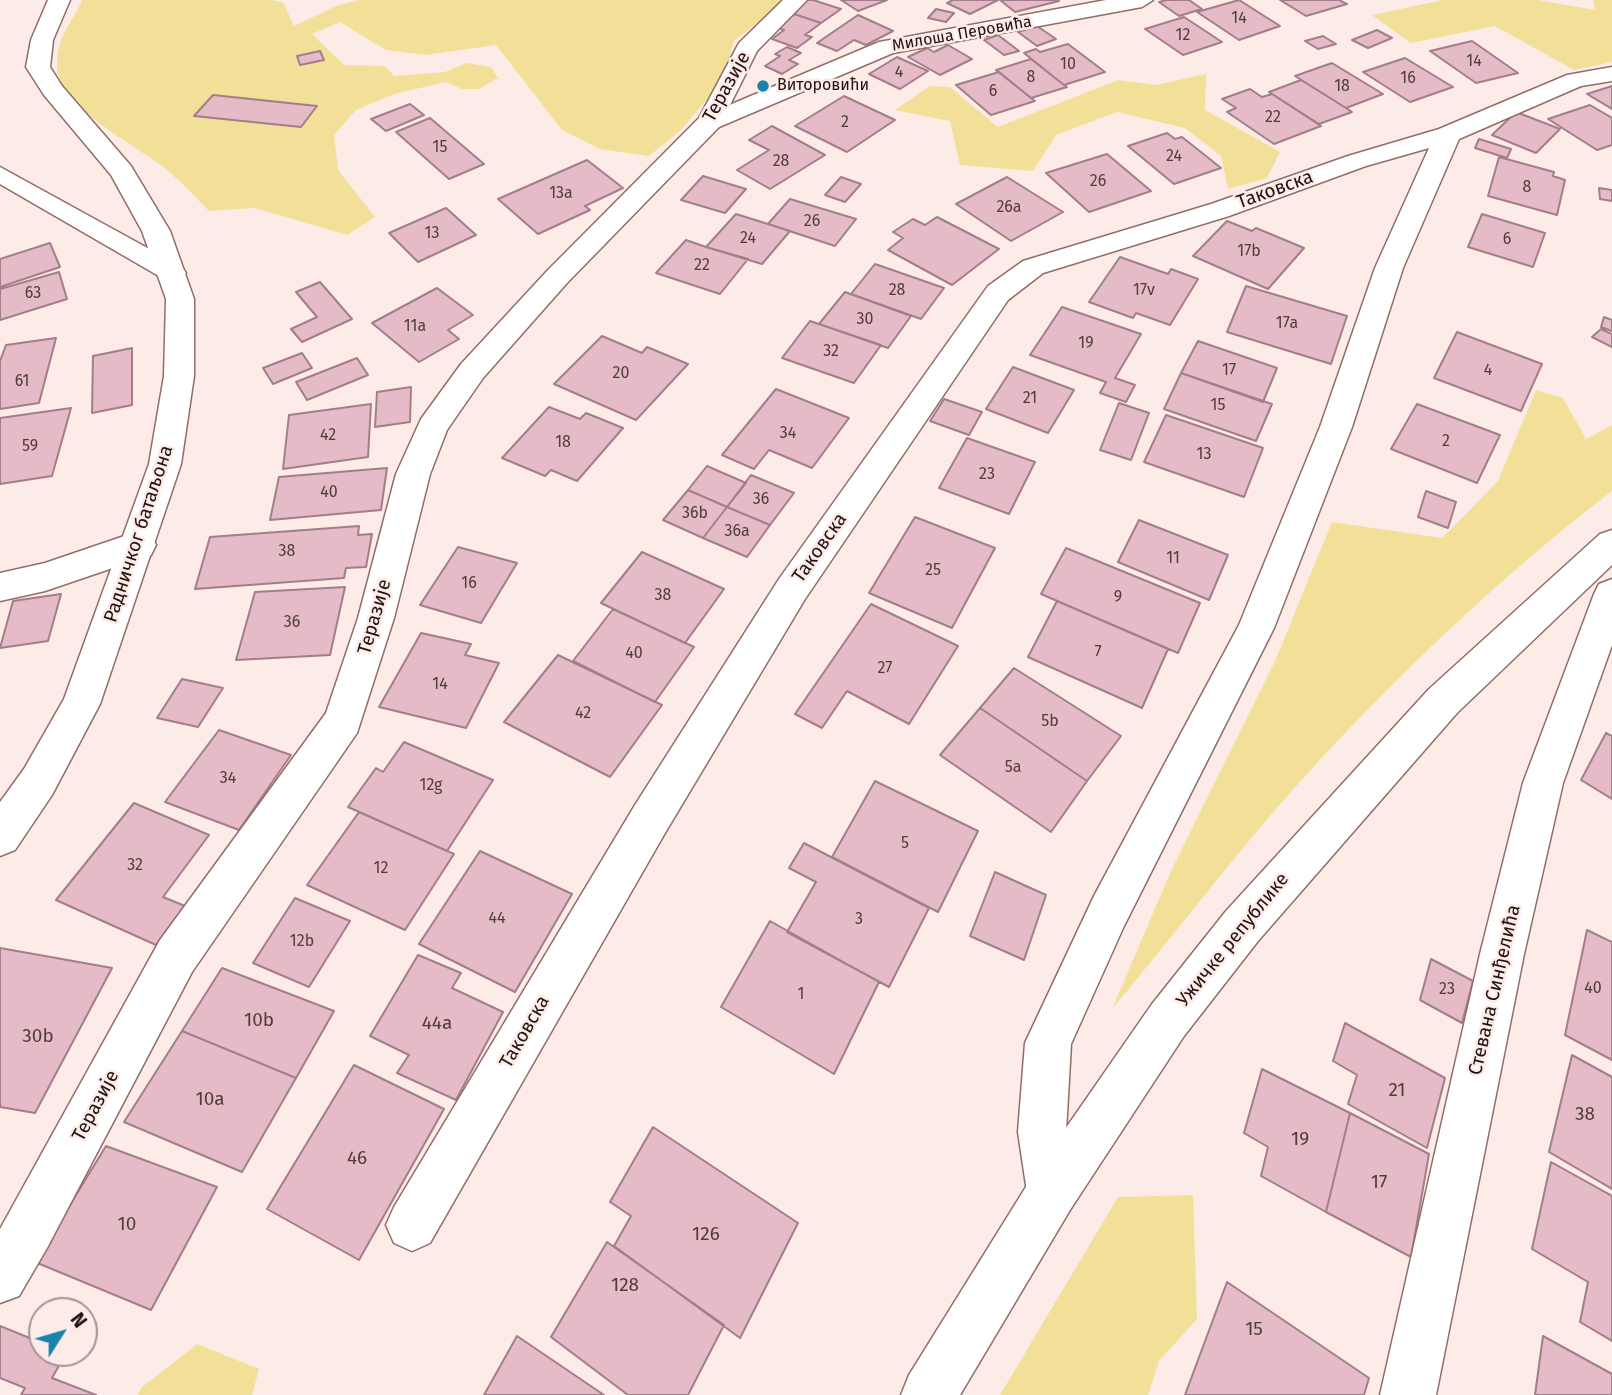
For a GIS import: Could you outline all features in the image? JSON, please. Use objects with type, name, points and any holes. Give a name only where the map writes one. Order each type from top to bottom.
[{"type":"street","name":"Радничког батаљона","points":[[0,836],[38,782],[81,704],[139,545],[165,464],[175,419],[181,338],[180,299],[173,273],[156,231],[134,189],[43,79],[38,67],[42,40],[60,0]]},
{"type":"street","name":"Теразије","points":[[0,1277],[29,1230],[177,956],[343,721],[376,618],[413,474],[432,427],[472,371],[557,277],[710,122],[747,48],[796,0]]},
{"type":"street","name":"Милоша Перовића","points":[[710,122],[887,47],[1142,0]]},
{"type":"street","name":"Таковска","points":[[412,1225],[650,819],[785,601],[998,293],[1033,267],[1448,134],[1575,80],[1612,74]]},
{"type":"street","points":[[1052,1192],[1042,1132],[1048,1043],[1108,911],[1256,628],[1336,426],[1389,268],[1448,134]]},
{"type":"street","name":"Радничког батаљона","points":[[0,587],[45,577],[139,545]]},
{"type":"street","name":"Ужичке републике","points":[[929,1395],[1052,1192],[1168,1020],[1242,926],[1326,828],[1443,701],[1610,565]]},
{"type":"street","name":"Стевана Синђелића","points":[[1408,1395],[1502,954],[1543,783],[1610,565]]},
{"type":"lane","points":[[0,174],[173,273]]},
{"type":"shaded area","points":[[82,0],[271,0],[283,2],[294,26],[336,6],[359,0],[787,0],[734,41],[722,81],[681,130],[649,156],[600,149],[562,130],[496,45],[425,55],[386,50],[340,22],[312,34],[344,65],[385,66],[394,76],[445,72],[466,63],[491,67],[498,78],[479,89],[462,89],[446,82],[394,94],[356,110],[334,135],[338,170],[375,217],[347,235],[255,208],[209,211],[168,171],[82,108],[60,79],[57,64],[60,43]]},
{"type":"shaded area","points":[[1443,0],[1538,0],[1595,10],[1593,0],[1612,0],[1612,62],[1574,70],[1495,26],[1411,43],[1372,15]]},
{"type":"shaded area","points":[[1206,74],[1205,110],[1280,152],[1267,178],[1228,189],[1221,156],[1185,128],[1117,112],[1056,135],[1033,171],[960,165],[950,121],[895,110],[930,86],[950,87],[998,127],[1118,80],[1155,85]]},
{"type":"shaded area","points":[[1536,390],[1563,398],[1586,439],[1612,425],[1612,491],[1534,554],[1458,621],[1351,727],[1263,824],[1112,1009],[1171,871],[1275,661],[1332,522],[1442,538],[1498,481]]},
{"type":"shaded area","points":[[1193,1195],[1197,1319],[1159,1361],[1148,1395],[1000,1395],[1118,1197]]},
{"type":"shaded area","points":[[197,1344],[259,1369],[252,1395],[138,1395],[141,1388]]},
{"type":"building","points":[[807,0],[841,9],[821,23],[791,13]]},
{"type":"building","points":[[841,0],[887,0],[858,11]]},
{"type":"building","points":[[953,0],[998,0],[970,14],[947,3]]},
{"type":"building","points":[[1000,0],[1057,0],[1059,1],[1015,12]]},
{"type":"building","points":[[1189,0],[1202,9],[1179,16],[1159,2]]},
{"type":"building","points":[[1239,0],[1280,26],[1239,40],[1197,12]]},
{"type":"building","points":[[1280,0],[1339,0],[1347,4],[1306,16]]},
{"type":"building","points":[[936,9],[954,13],[946,22],[928,18]]},
{"type":"building","points":[[794,14],[821,23],[805,35],[812,37],[797,48],[772,39],[784,30],[775,27]]},
{"type":"building","points":[[858,15],[893,31],[866,45],[854,40],[837,51],[817,43]]},
{"type":"building","points":[[1184,17],[1222,42],[1183,55],[1145,29]]},
{"type":"building","points":[[1037,26],[1056,39],[1037,46],[1018,32]]},
{"type":"building","points":[[1377,30],[1392,38],[1368,48],[1352,40]]},
{"type":"building","points":[[998,35],[1019,51],[1004,55],[984,40]]},
{"type":"building","points":[[1323,36],[1336,44],[1318,49],[1305,41]]},
{"type":"building","points":[[1472,41],[1518,73],[1476,83],[1430,51]]},
{"type":"building","points":[[1068,44],[1105,72],[1064,85],[1024,53],[1036,49],[1040,52]]},
{"type":"building","points":[[948,45],[972,59],[940,75],[908,57],[927,48],[934,52]]},
{"type":"building","points":[[787,47],[801,53],[789,60],[798,64],[782,74],[765,66],[780,56],[775,54]]},
{"type":"building","points":[[320,51],[324,60],[300,65],[297,56]]},
{"type":"building","points":[[897,57],[928,71],[900,89],[869,74]]},
{"type":"building","points":[[1405,58],[1453,87],[1410,102],[1363,72]]},
{"type":"building","points":[[1031,59],[1067,87],[1031,98],[996,70]]},
{"type":"building","points":[[1332,63],[1383,94],[1346,108],[1295,76]]},
{"type":"building","points":[[999,72],[1035,101],[991,115],[956,85]]},
{"type":"building","points":[[1301,80],[1352,112],[1319,124],[1269,92]]},
{"type":"building","points":[[1612,86],[1612,109],[1587,94]]},
{"type":"building","points":[[1250,89],[1262,97],[1272,94],[1321,126],[1274,144],[1227,112],[1236,108],[1222,99]]},
{"type":"building","points":[[213,95],[317,106],[301,127],[194,116]]},
{"type":"building","points":[[844,96],[895,120],[847,152],[795,126]]},
{"type":"building","points":[[410,104],[424,115],[386,131],[371,119]]},
{"type":"building","points":[[1590,105],[1612,118],[1612,145],[1597,150],[1548,119]]},
{"type":"building","points":[[1516,112],[1560,129],[1536,153],[1492,135]]},
{"type":"building","points":[[430,118],[484,164],[449,179],[396,132]]},
{"type":"building","points":[[772,126],[825,155],[770,189],[737,170],[769,150],[749,140]]},
{"type":"building","points":[[1167,133],[1175,139],[1182,137],[1221,168],[1174,184],[1128,146]]},
{"type":"building","points":[[1479,139],[1511,149],[1507,158],[1475,148]]},
{"type":"building","points":[[1107,154],[1151,191],[1089,212],[1046,173]]},
{"type":"building","points":[[1499,157],[1554,172],[1553,176],[1565,180],[1557,215],[1488,196]]},
{"type":"building","points":[[587,160],[623,188],[585,206],[590,210],[538,234],[498,199]]},
{"type":"building","points":[[703,176],[746,189],[725,213],[681,200]]},
{"type":"building","points":[[841,177],[861,184],[845,202],[825,195]]},
{"type":"building","points":[[1007,177],[1063,212],[1011,241],[956,204]]},
{"type":"building","points":[[1599,188],[1612,190],[1612,201],[1600,199]]},
{"type":"building","points":[[790,199],[856,219],[835,246],[768,224]]},
{"type":"building","points":[[446,208],[476,235],[418,262],[389,233]]},
{"type":"building","points":[[736,214],[790,231],[762,264],[706,247]]},
{"type":"building","points":[[1482,214],[1545,233],[1533,267],[1468,247]]},
{"type":"building","points":[[937,217],[999,249],[952,285],[888,250],[903,238],[893,232],[913,219],[925,225]]},
{"type":"building","points":[[1227,221],[1252,231],[1256,228],[1304,248],[1268,289],[1193,256]]},
{"type":"building","points":[[686,240],[748,259],[720,294],[656,273]]},
{"type":"building","points":[[50,243],[60,267],[0,287],[0,259]]},
{"type":"building","points":[[1120,257],[1168,274],[1171,269],[1198,279],[1170,325],[1136,313],[1133,318],[1089,302]]},
{"type":"building","points":[[875,264],[944,288],[921,319],[851,294]]},
{"type":"building","points":[[59,272],[67,299],[0,320],[0,289]]},
{"type":"building","points":[[320,282],[352,319],[302,342],[291,329],[317,317],[296,292]]},
{"type":"building","points":[[1246,286],[1347,316],[1331,364],[1227,332]]},
{"type":"building","points":[[437,288],[473,315],[448,330],[459,339],[419,362],[372,323]]},
{"type":"building","points":[[845,292],[911,316],[888,348],[819,324]]},
{"type":"building","points":[[1062,307],[1141,334],[1115,378],[1135,385],[1126,402],[1100,393],[1106,382],[1030,355]]},
{"type":"building","points":[[1604,317],[1612,320],[1612,331],[1601,327]]},
{"type":"building","points":[[810,321],[881,345],[854,383],[782,358]]},
{"type":"building","points":[[1601,329],[1612,334],[1612,347],[1592,337]]},
{"type":"building","points":[[1457,332],[1542,364],[1521,411],[1434,378]]},
{"type":"building","points":[[602,336],[642,353],[647,347],[688,364],[636,420],[554,384]]},
{"type":"building","points":[[56,338],[39,403],[0,409],[0,361],[6,345]]},
{"type":"building","points":[[1198,341],[1277,368],[1263,402],[1181,373]]},
{"type":"building","points":[[132,348],[132,405],[92,413],[93,356]]},
{"type":"building","points":[[302,353],[312,368],[273,384],[263,368]]},
{"type":"building","points":[[357,358],[368,375],[307,400],[296,382]]},
{"type":"building","points":[[1013,367],[1074,390],[1048,433],[986,409]]},
{"type":"building","points":[[1181,373],[1272,404],[1256,441],[1164,409]]},
{"type":"building","points":[[411,387],[410,422],[375,427],[377,392]]},
{"type":"building","points":[[776,389],[849,418],[812,468],[769,450],[754,469],[722,455]]},
{"type":"building","points":[[944,399],[982,412],[969,435],[930,421]]},
{"type":"building","points":[[1119,403],[1149,413],[1131,460],[1100,450]]},
{"type":"building","points":[[371,404],[368,457],[283,469],[289,415]]},
{"type":"building","points":[[1417,404],[1500,435],[1477,483],[1391,449]]},
{"type":"building","points":[[549,407],[580,419],[586,413],[623,428],[577,481],[551,470],[545,476],[502,458]]},
{"type":"building","points":[[71,408],[52,476],[0,484],[0,418]]},
{"type":"building","points":[[1166,415],[1263,448],[1244,497],[1144,462]]},
{"type":"building","points":[[967,438],[1035,462],[1009,514],[939,488]]},
{"type":"building","points":[[707,466],[746,483],[727,507],[688,490]]},
{"type":"building","points":[[387,468],[381,510],[270,520],[279,477]]},
{"type":"building","points":[[751,475],[794,493],[770,525],[727,507]]},
{"type":"building","points":[[688,490],[727,507],[703,538],[663,520]]},
{"type":"building","points":[[1426,491],[1456,502],[1448,528],[1418,517]]},
{"type":"building","points":[[727,507],[770,525],[747,557],[703,538]]},
{"type":"building","points":[[915,517],[995,548],[952,628],[869,593]]},
{"type":"building","points":[[1139,520],[1228,555],[1209,600],[1118,562]]},
{"type":"building","points":[[359,526],[358,535],[372,534],[366,567],[346,568],[344,578],[195,589],[210,537]]},
{"type":"building","points":[[458,547],[517,563],[481,623],[420,605]]},
{"type":"building","points":[[1066,548],[1200,603],[1178,653],[1041,594]]},
{"type":"building","points":[[642,552],[724,589],[685,643],[601,603]]},
{"type":"building","points":[[345,587],[330,655],[236,660],[255,592]]},
{"type":"building","points":[[61,594],[48,641],[0,648],[13,601]]},
{"type":"building","points":[[1057,601],[1168,649],[1142,708],[1028,657]]},
{"type":"building","points":[[871,604],[958,646],[909,724],[847,691],[822,728],[795,714]]},
{"type":"building","points":[[613,609],[694,647],[655,702],[573,661]]},
{"type":"building","points":[[421,633],[471,644],[465,655],[499,663],[466,728],[379,707]]},
{"type":"building","points":[[558,655],[662,705],[610,777],[504,722]]},
{"type":"building","points":[[1014,668],[1121,736],[1087,781],[980,708]]},
{"type":"building","points":[[182,679],[223,688],[198,727],[157,718]]},
{"type":"building","points":[[980,708],[1087,781],[1051,832],[940,755]]},
{"type":"building","points":[[219,730],[291,755],[239,830],[165,802]]},
{"type":"building","points":[[1606,733],[1612,736],[1612,799],[1581,780]]},
{"type":"building","points":[[404,742],[493,780],[447,851],[348,807],[376,768],[383,772]]},
{"type":"building","points":[[875,781],[978,831],[938,912],[832,857]]},
{"type":"building","points":[[134,803],[209,835],[163,897],[185,906],[156,945],[56,900]]},
{"type":"building","points":[[359,812],[454,854],[405,930],[307,885]]},
{"type":"building","points":[[804,843],[929,908],[889,987],[787,932],[816,882],[789,868]]},
{"type":"building","points":[[480,851],[572,894],[515,992],[419,944]]},
{"type":"building","points":[[995,872],[1046,895],[1024,960],[970,936]]},
{"type":"building","points":[[295,898],[350,921],[309,987],[253,963]]},
{"type":"building","points":[[770,921],[879,982],[834,1074],[721,1007]]},
{"type":"building","points":[[1587,930],[1612,942],[1612,1060],[1565,1035]]},
{"type":"building","points":[[0,948],[112,968],[35,1113],[0,1107]]},
{"type":"building","points":[[418,955],[461,973],[452,988],[503,1012],[456,1100],[397,1073],[409,1055],[370,1036]]},
{"type":"building","points":[[1431,959],[1473,981],[1462,1023],[1420,1000]]},
{"type":"building","points":[[222,968],[334,1011],[296,1078],[182,1031]]},
{"type":"building","points":[[1345,1023],[1445,1078],[1427,1148],[1348,1104],[1357,1075],[1333,1061]]},
{"type":"building","points":[[182,1031],[296,1078],[242,1172],[124,1122]]},
{"type":"building","points":[[1572,1055],[1612,1077],[1612,1189],[1549,1152]]},
{"type":"building","points":[[354,1065],[444,1109],[359,1260],[267,1209]]},
{"type":"building","points":[[1262,1069],[1350,1113],[1326,1212],[1261,1176],[1268,1147],[1244,1133]]},
{"type":"building","points":[[1350,1113],[1429,1154],[1411,1257],[1326,1212]]},
{"type":"building","points":[[653,1127],[798,1223],[740,1338],[614,1246],[631,1216],[610,1202]]},
{"type":"building","points":[[106,1146],[217,1187],[151,1310],[35,1262]]},
{"type":"building","points":[[1551,1162],[1612,1196],[1612,1341],[1580,1322],[1588,1282],[1532,1249]]},
{"type":"building","points":[[607,1242],[724,1325],[688,1395],[628,1395],[551,1337]]},
{"type":"building","points":[[1227,1282],[1369,1378],[1364,1395],[1185,1395]]},
{"type":"building","points":[[0,1326],[28,1337],[28,1367],[58,1367],[52,1378],[96,1395],[21,1395],[25,1388],[0,1378]]},
{"type":"building","points":[[517,1336],[604,1395],[484,1395]]},
{"type":"building","points":[[1543,1336],[1612,1374],[1612,1395],[1535,1395]]},
{"type":"place","name":"Виторовићи","points":[[763,86]]}]
